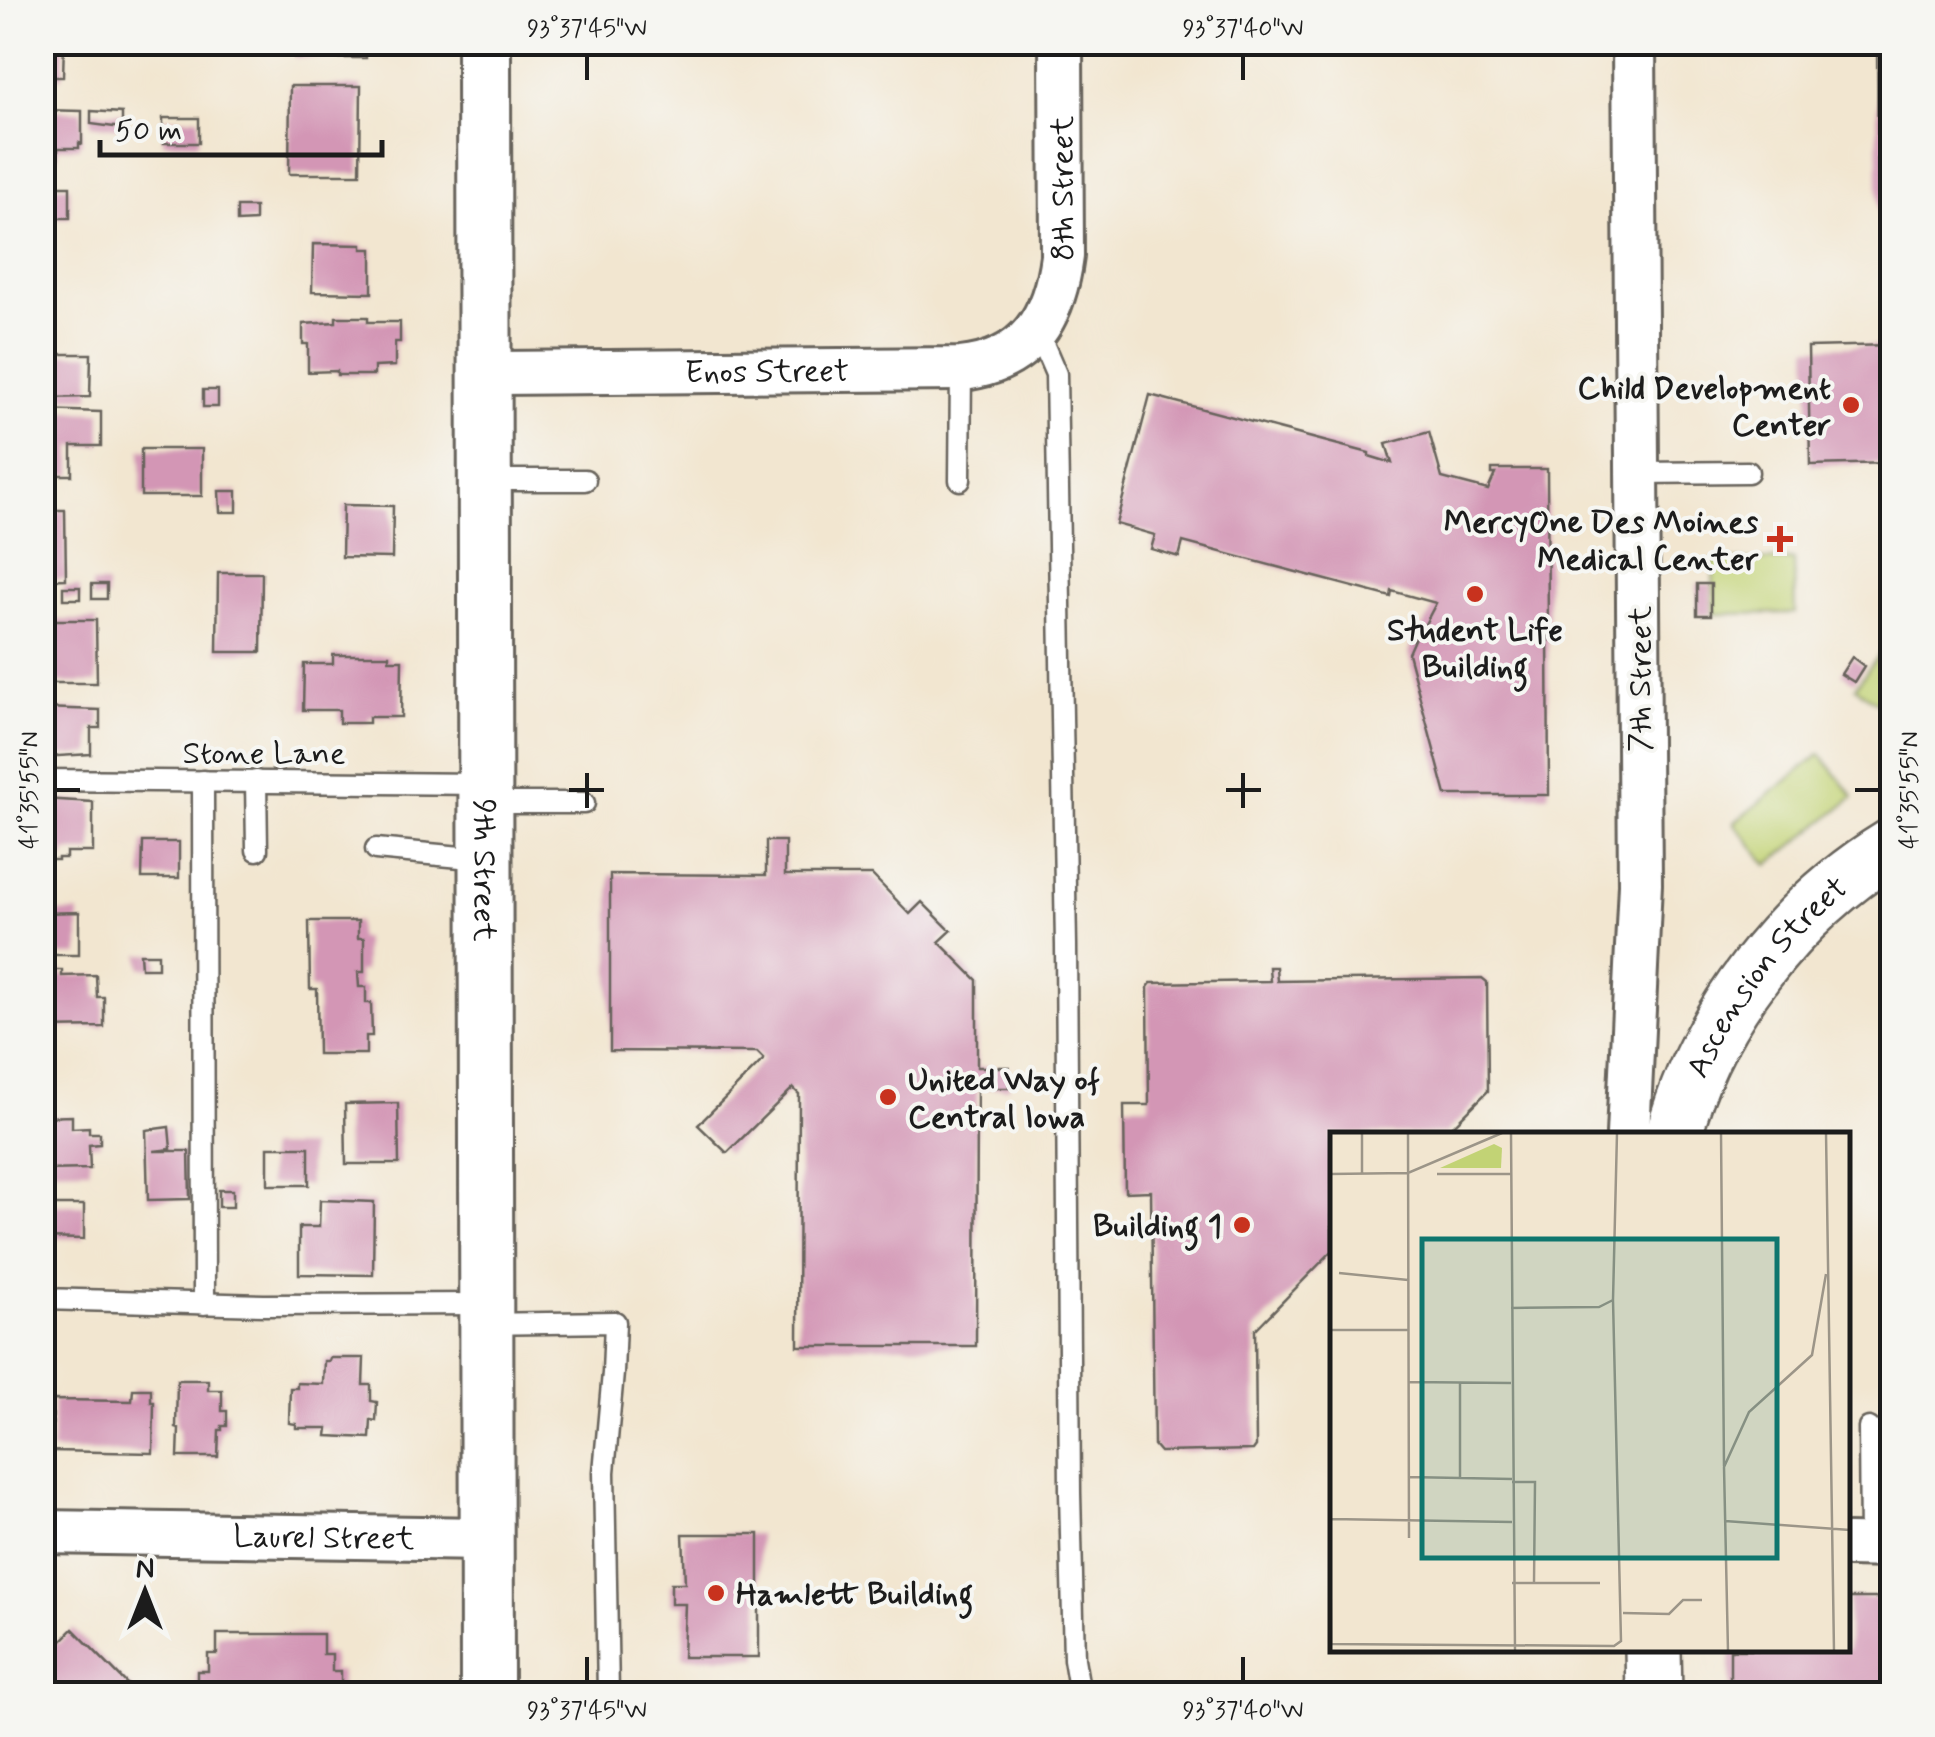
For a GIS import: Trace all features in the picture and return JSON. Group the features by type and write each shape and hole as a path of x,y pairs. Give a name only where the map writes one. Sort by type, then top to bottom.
{"main road":[{"name":"Ascension Street","path":"1675,1132 1702,1058 1747,984 1779,942 1832,892 1892,847"},
{"path":"1653,1652 1654,1694"}],"street":[{"name":"9th Street","path":"484,42 487,1694"},
{"name":"8th Street","path":"1037,330 1055,296 1062,256 1061,42"},
{"name":"7th Street","path":"1628,1132 1640,884 1634,42"},
{"name":"Enos Street","path":"485,373 961,370 977,368 1008,354 1037,330"},
{"name":"Laurel Street","path":"42,1532 486,1539"}],"lane":[{"path":"1037,330 1056,374 1070,1492 1074,1659 1080,1694"},
{"path":"960,480 961,370"},
{"path":"1638,473 1748,472"},
{"path":"485,480 585,480"},
{"name":"Stone Lane","path":"42,780 256,782 484,793 584,804"},
{"path":"203,782 204,1304"},
{"path":"256,782 256,850"},
{"path":"376,850 484,860"},
{"path":"42,1300 486,1314 615,1322 604,1472 608,1694"},
{"path":"1869,1428 1870,1545"}],"green space":[{"path":"1794,560 1795,613 1714,614 1713,561"},
{"path":"1880,654 1892,663 1892,713 1855,687"},
{"path":"1820,754 1854,797 1768,865 1734,823"}],"building":[{"path":"42,42 64,42 63,77 42,77"},
{"path":"295,42 366,42 366,58 295,58"},
{"path":"1877,44 1892,44 1892,218 1878,218"},
{"path":"290,86 361,86 360,174 289,174"},
{"path":"42,110 82,111 79,148 58,148 58,158 42,158"},
{"path":"91,111 122,113 122,128 91,124"},
{"path":"163,118 199,118 199,143 163,143"},
{"path":"42,186 70,186 70,218 47,218 47,223 42,223"},
{"path":"237,207 255,207 255,221 237,222"},
{"path":"313,244 362,245 362,249 372,249 372,293 312,292"},
{"path":"336,317 400,322 395,366 374,367 374,375 308,372 303,324 336,322"},
{"name":"Child Development Center","path":"1892,345 1892,463 1810,465 1808,347"},
{"path":"42,354 91,354 90,397 42,396"},
{"path":"203,390 218,390 218,407 203,407"},
{"name":"Student Life Building","path":"1150,395 1369,453 1392,463 1386,444 1429,432 1442,478 1488,490 1495,474 1492,469 1547,469 1549,795 1446,795 1408,653 1436,603 1392,591 1391,597 1183,542 1179,557 1151,549 1155,535 1116,524"},
{"path":"42,410 101,412 101,446 72,446 72,475 42,475"},
{"path":"141,449 202,449 202,496 141,496"},
{"path":"219,491 237,491 237,512 220,512"},
{"path":"343,505 393,506 392,558 342,557"},
{"path":"42,510 65,510 66,579 42,580"},
{"path":"218,573 262,573 261,652 217,652"},
{"path":"92,584 107,584 107,599 92,599"},
{"path":"1697,584 1711,584 1711,615 1697,615"},
{"path":"63,587 80,587 80,599 63,599"},
{"path":"42,608 54,608 54,620 96,620 97,683 47,683"},
{"path":"333,655 389,655 389,660 402,660 401,717 369,717 369,723 339,723 339,710 303,710 304,664 333,664"},
{"path":"1852,657 1864,666 1854,682 1841,674"},
{"path":"42,708 100,710 100,728 91,728 91,754 42,757"},
{"path":"42,799 93,802 93,852 66,852 66,858 42,860"},
{"name":"United Way of Central Iowa","path":"766,841 785,841 785,875 872,875 910,914 922,902 951,931 939,942 977,980 977,1067 1009,1067 1009,1088 977,1088 976,1346 798,1346 799,1094 793,1088 727,1153 698,1125 764,1059 757,1052 610,1051 610,874 766,875"},
{"path":"143,842 179,842 179,878 142,878"},
{"path":"79,912 79,955 42,955 42,913"},
{"path":"309,921 358,921 358,938 364,938 364,972 358,972 359,987 366,987 366,1003 371,1003 372,1036 366,1036 366,1054 318,1054 317,989 310,989"},
{"path":"140,954 158,954 158,968 141,968"},
{"name":"Building 1","path":"1269,967 1276,967 1277,981 1482,978 1487,982 1488,1091 1447,1132 1330,1132 1330,1253 1255,1330 1256,1446 1253,1450 1160,1452 1154,1445 1151,1191 1125,1192 1124,1105 1149,1105 1148,987 1151,983 1270,981"},
{"path":"42,970 62,970 62,976 96,975 97,997 104,997 104,1027 42,1028"},
{"path":"398,1103 399,1164 346,1164 345,1104"},
{"path":"72,1116 72,1128 89,1127 89,1133 100,1133 100,1144 89,1145 90,1169 42,1170 42,1117"},
{"path":"169,1127 171,1149 154,1151 189,1151 190,1199 148,1200 146,1130"},
{"path":"268,1147 309,1147 309,1185 268,1185"},
{"path":"219,1190 233,1190 233,1207 219,1207"},
{"path":"320,1200 374,1202 373,1275 299,1274 299,1227 319,1227"},
{"path":"42,1205 84,1205 84,1239 42,1238"},
{"path":"364,1358 363,1385 371,1385 371,1401 377,1402 370,1438 327,1436 328,1428 296,1428 296,1424 289,1423 290,1388 297,1388 297,1383 323,1384 324,1361"},
{"path":"177,1380 208,1380 208,1390 222,1390 227,1426 219,1430 218,1457 178,1457"},
{"path":"133,1389 151,1389 153,1453 52,1451 53,1400 132,1401"},
{"name":"Hamlett Building","path":"683,1534 759,1534 759,1657 683,1657 685,1604 671,1604 671,1583 685,1583"},
{"path":"1850,1598 1892,1598 1892,1694 1730,1694 1730,1652 1850,1652"},
{"path":"73,1629 137,1694 42,1694 42,1645 51,1637 58,1644"},
{"path":"217,1634 323,1634 323,1654 332,1654 332,1671 341,1671 341,1694 197,1694 197,1671 208,1671 208,1654 217,1654"}],"place":[{"name":"Child Development Center","path":"1851,405"},
{"name":"MercyOne Des Moines Medical Center","path":"1780,539"},
{"name":"Student Life Building","path":"1475,594"},
{"name":"United Way of Central Iowa","path":"888,1097"},
{"name":"Building 1","path":"1242,1225"},
{"name":"Hamlett Building","path":"716,1593"}]}
